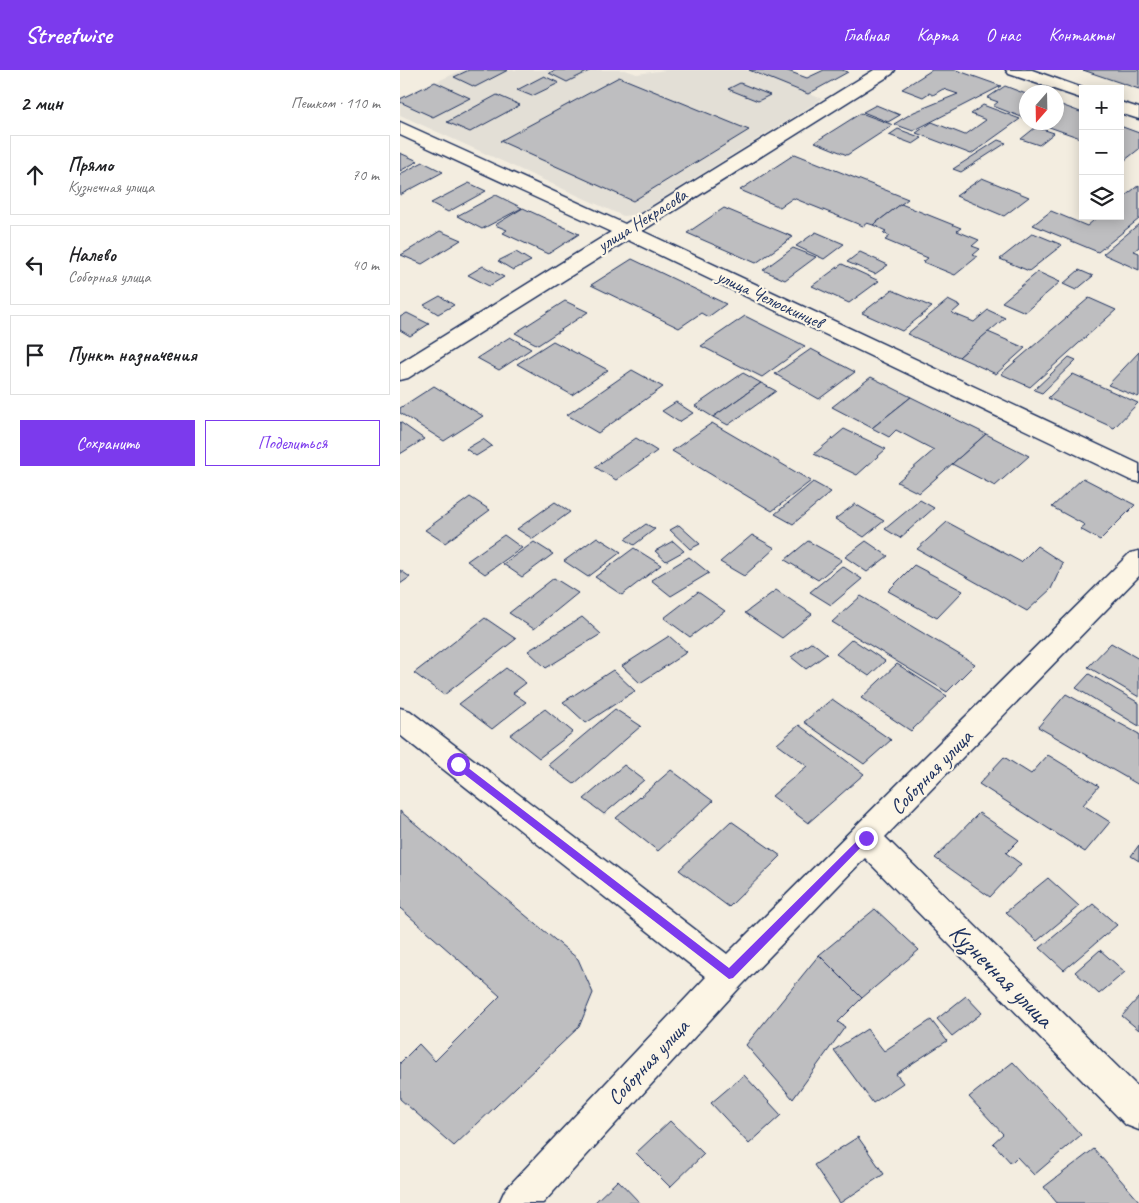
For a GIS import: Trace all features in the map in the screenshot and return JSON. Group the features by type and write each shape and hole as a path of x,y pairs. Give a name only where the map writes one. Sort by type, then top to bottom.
{"street":[{"name":"улица Некрасова","path":"400,373 886,70"},
{"path":"1015,70 1079,93"},
{"path":"1124,108 1139,114"},
{"name":"улица Челюскинцев","path":"400,128 625,231 1139,474"},
{"name":"Соборная улица","path":"518,1203 729,975 1139,560"},
{"path":"400,719 729,975"},
{"name":"Кузнечная улица","path":"866,838 1139,1113"}],"shaded area":[{"path":"462,70 625,70 637,74 666,70 749,70 822,99 637,214 623,216 400,115 400,99"}],"building":[{"path":"469,70 508,70 475,87 454,77"},
{"path":"556,70 591,70 567,82 549,73"},
{"path":"749,70 785,70 807,78 824,70 848,72 808,94"},
{"path":"932,70 956,70 1001,86 913,131 894,124 914,112 958,94 943,89 933,95 929,93 923,97 902,89"},
{"path":"1083,70 1139,70 1139,89"},
{"path":"544,76 559,83 532,96 517,90"},
{"path":"619,77 749,130 633,201 500,141"},
{"path":"435,82 470,98 433,117 400,102 400,99"},
{"path":"740,83 770,95 758,101 728,89"},
{"path":"1005,86 1019,91 1019,116 993,106 998,102 987,98"},
{"path":"497,95 520,105 470,132 447,122"},
{"path":"876,105 900,115 888,122 863,112"},
{"path":"983,105 1019,120 971,154 916,133 932,122 965,135 986,120 971,114"},
{"path":"1064,106 1079,112 1079,138 1058,130 1064,130"},
{"path":"861,113 893,125 847,155 815,142"},
{"path":"1124,127 1139,133 1139,149 1124,161"},
{"path":"898,129 922,138 913,144 889,135"},
{"path":"1032,130 1045,130 1054,133 1039,145 1021,139"},
{"path":"998,140 1006,143 961,172 953,169"},
{"path":"400,153 418,161 400,171"},
{"path":"795,154 908,199 873,225 867,223 863,226 793,198 780,207 740,190"},
{"path":"423,162 443,172 400,195 400,174"},
{"path":"982,178 1029,197 1004,216 956,196"},
{"path":"469,183 486,191 448,212 431,203"},
{"path":"1139,185 1139,219 1098,252 1033,225 1051,211 1087,226 1094,220 1124,220 1124,197"},
{"path":"496,195 522,208 482,229 457,216"},
{"path":"901,204 961,228 957,231 979,240 972,246 980,249 973,255 977,257 955,275 923,262 928,258 885,240 890,236 883,233 886,231 873,225"},
{"path":"523,208 579,234 548,254 503,233 507,230 495,225"},
{"path":"724,208 793,237 756,263 687,233"},
{"path":"1139,224 1139,247 1134,251 1139,253 1139,270 1103,254"},
{"path":"440,231 461,240 422,264 401,255"},
{"path":"816,232 844,244 824,259 796,246"},
{"path":"1033,233 1062,245 1029,271 1000,259"},
{"path":"793,248 816,257 785,280 763,270"},
{"path":"516,252 531,261 513,270 498,261"},
{"path":"860,252 888,265 875,274 847,262"},
{"path":"632,259 726,304 708,317 701,313 679,328 591,285"},
{"path":"842,264 879,281 849,303 812,286"},
{"path":"483,266 504,277 489,286 468,275"},
{"path":"1079,270 1093,276 1076,290 1063,284"},
{"path":"1038,272 1060,282 1025,312 1002,302"},
{"path":"892,290 932,307 902,331 862,313"},
{"path":"440,296 454,305 438,314 424,305"},
{"path":"1089,298 1116,310 1030,387 1001,374"},
{"path":"948,300 960,306 952,313 974,322 988,310 1005,318 959,357 907,334"},
{"path":"565,301 588,312 538,345 515,333"},
{"path":"407,313 429,324 410,336 400,330 400,317"},
{"path":"745,316 805,346 762,377 701,346"},
{"path":"988,332 1025,348 996,374 959,357"},
{"path":"510,337 531,349 499,370 477,358"},
{"path":"553,341 608,370 572,395 517,364"},
{"path":"811,349 855,372 819,399 775,374"},
{"path":"1139,352 1139,396 1108,385"},
{"path":"1069,357 1076,360 1042,393 1034,390"},
{"path":"632,370 663,387 598,433 567,415"},
{"path":"743,373 761,383 713,417 695,406"},
{"path":"1073,374 1138,403 1114,428 1048,398"},
{"path":"871,377 911,397 872,428 832,407"},
{"path":"761,383 776,391 728,425 713,417"},
{"path":"434,386 483,416 444,441 400,413 400,408"},
{"path":"911,397 986,434 919,493 897,482 934,450 896,430 889,437 872,428"},
{"path":"676,402 693,413 679,422 662,411"},
{"path":"400,422 424,439 400,454"},
{"path":"712,423 811,481 772,511 672,451"},
{"path":"844,429 886,449 857,475 814,454"},
{"path":"986,434 1029,456 995,486 952,464"},
{"path":"636,438 657,451 616,480 595,467"},
{"path":"483,439 492,446 476,456 466,449"},
{"path":"1083,478 1135,505 1100,540 1080,529 1085,525 1052,507"},
{"path":"813,482 831,492 793,524 775,514"},
{"path":"470,497 490,510 445,543 425,530"},
{"path":"920,500 934,508 900,538 885,529"},
{"path":"555,502 570,512 533,539 517,529"},
{"path":"855,504 884,521 864,537 835,519"},
{"path":"947,522 1021,562 1037,546 1063,563 1051,589 1027,611 917,549"},
{"path":"646,524 655,529 634,545 625,539"},
{"path":"679,525 700,544 690,549 670,530"},
{"path":"504,535 522,548 485,574 467,561"},
{"path":"752,535 775,548 744,576 720,562"},
{"path":"597,537 621,552 588,577 564,561"},
{"path":"673,541 684,551 666,561 655,551"},
{"path":"808,541 842,560 818,580 785,560"},
{"path":"866,541 888,556 867,572 845,557"},
{"path":"534,542 553,554 522,577 503,564"},
{"path":"634,548 661,565 622,595 595,577"},
{"path":"689,557 709,573 671,596 651,580"},
{"path":"914,565 963,591 937,618 888,591"},
{"path":"842,566 862,579 831,605 810,592"},
{"path":"400,570 410,577 400,584"},
{"path":"554,578 578,593 534,629 509,613"},
{"path":"776,590 812,614 782,638 745,613"},
{"path":"698,592 725,611 690,637 664,618"},
{"path":"861,596 975,664 947,692 832,622"},
{"path":"582,617 601,634 546,668 528,651"},
{"path":"485,618 516,639 444,695 414,673"},
{"path":"669,636 687,652 640,683 622,666"},
{"path":"852,639 885,661 869,676 836,654"},
{"path":"812,642 827,654 806,669 791,657"},
{"path":"1111,643 1139,659 1139,697 1088,667"},
{"path":"897,664 947,696 911,731 861,698"},
{"path":"506,668 526,683 513,693 526,702 492,729 459,704"},
{"path":"613,670 635,691 586,723 563,702"},
{"path":"1089,674 1139,703 1139,726 1076,688"},
{"path":"1066,694 1139,734 1139,785 1038,727"},
{"path":"832,699 891,740 864,764 804,722"},
{"path":"545,709 573,732 539,758 510,735"},
{"path":"615,709 641,726 574,784 548,765"},
{"path":"799,725 864,774 808,823 772,796 807,766 777,744"},
{"path":"1048,755 1099,786 1083,805 1110,822 1085,852 979,784 1004,757 1031,774"},
{"path":"624,765 644,780 604,814 584,799"},
{"path":"671,770 713,801 658,851 616,818"},
{"path":"400,811 578,959 593,993 579,1027 454,1146 400,1099 400,1063 419,1044 435,1061 500,996 400,908"},
{"path":"979,813 1019,840 1006,853 1021,864 990,897 935,858"},
{"path":"731,821 781,856 729,907 679,870"},
{"path":"1139,845 1139,861 1131,856"},
{"path":"1048,878 1079,906 1037,941 1006,912"},
{"path":"1093,904 1117,925 1064,970 1040,948"},
{"path":"875,909 919,950 862,998 819,955"},
{"path":"1100,950 1125,972 1099,994 1075,972"},
{"path":"819,955 862,998 838,1022 845,1027 793,1099 746,1045"},
{"path":"966,996 982,1013 952,1036 937,1019"},
{"path":"1139,997 1139,1030 1122,1016"},
{"path":"931,1020 947,1041 896,1074 903,1083 873,1103 834,1050 867,1029 884,1051"},
{"path":"1013,1062 1081,1135 1034,1175 1017,1157 1011,1163 993,1143 1003,1134 969,1097"},
{"path":"744,1075 781,1115 749,1144 711,1103"},
{"path":"670,1121 704,1154 670,1187 636,1153"},
{"path":"858,1137 884,1174 840,1203 814,1165"},
{"path":"1094,1149 1139,1203 1057,1203 1044,1187"},
{"path":"618,1180 640,1203 594,1203"}],"route":[{"path":"458,764 729,975 866,838"}]}
